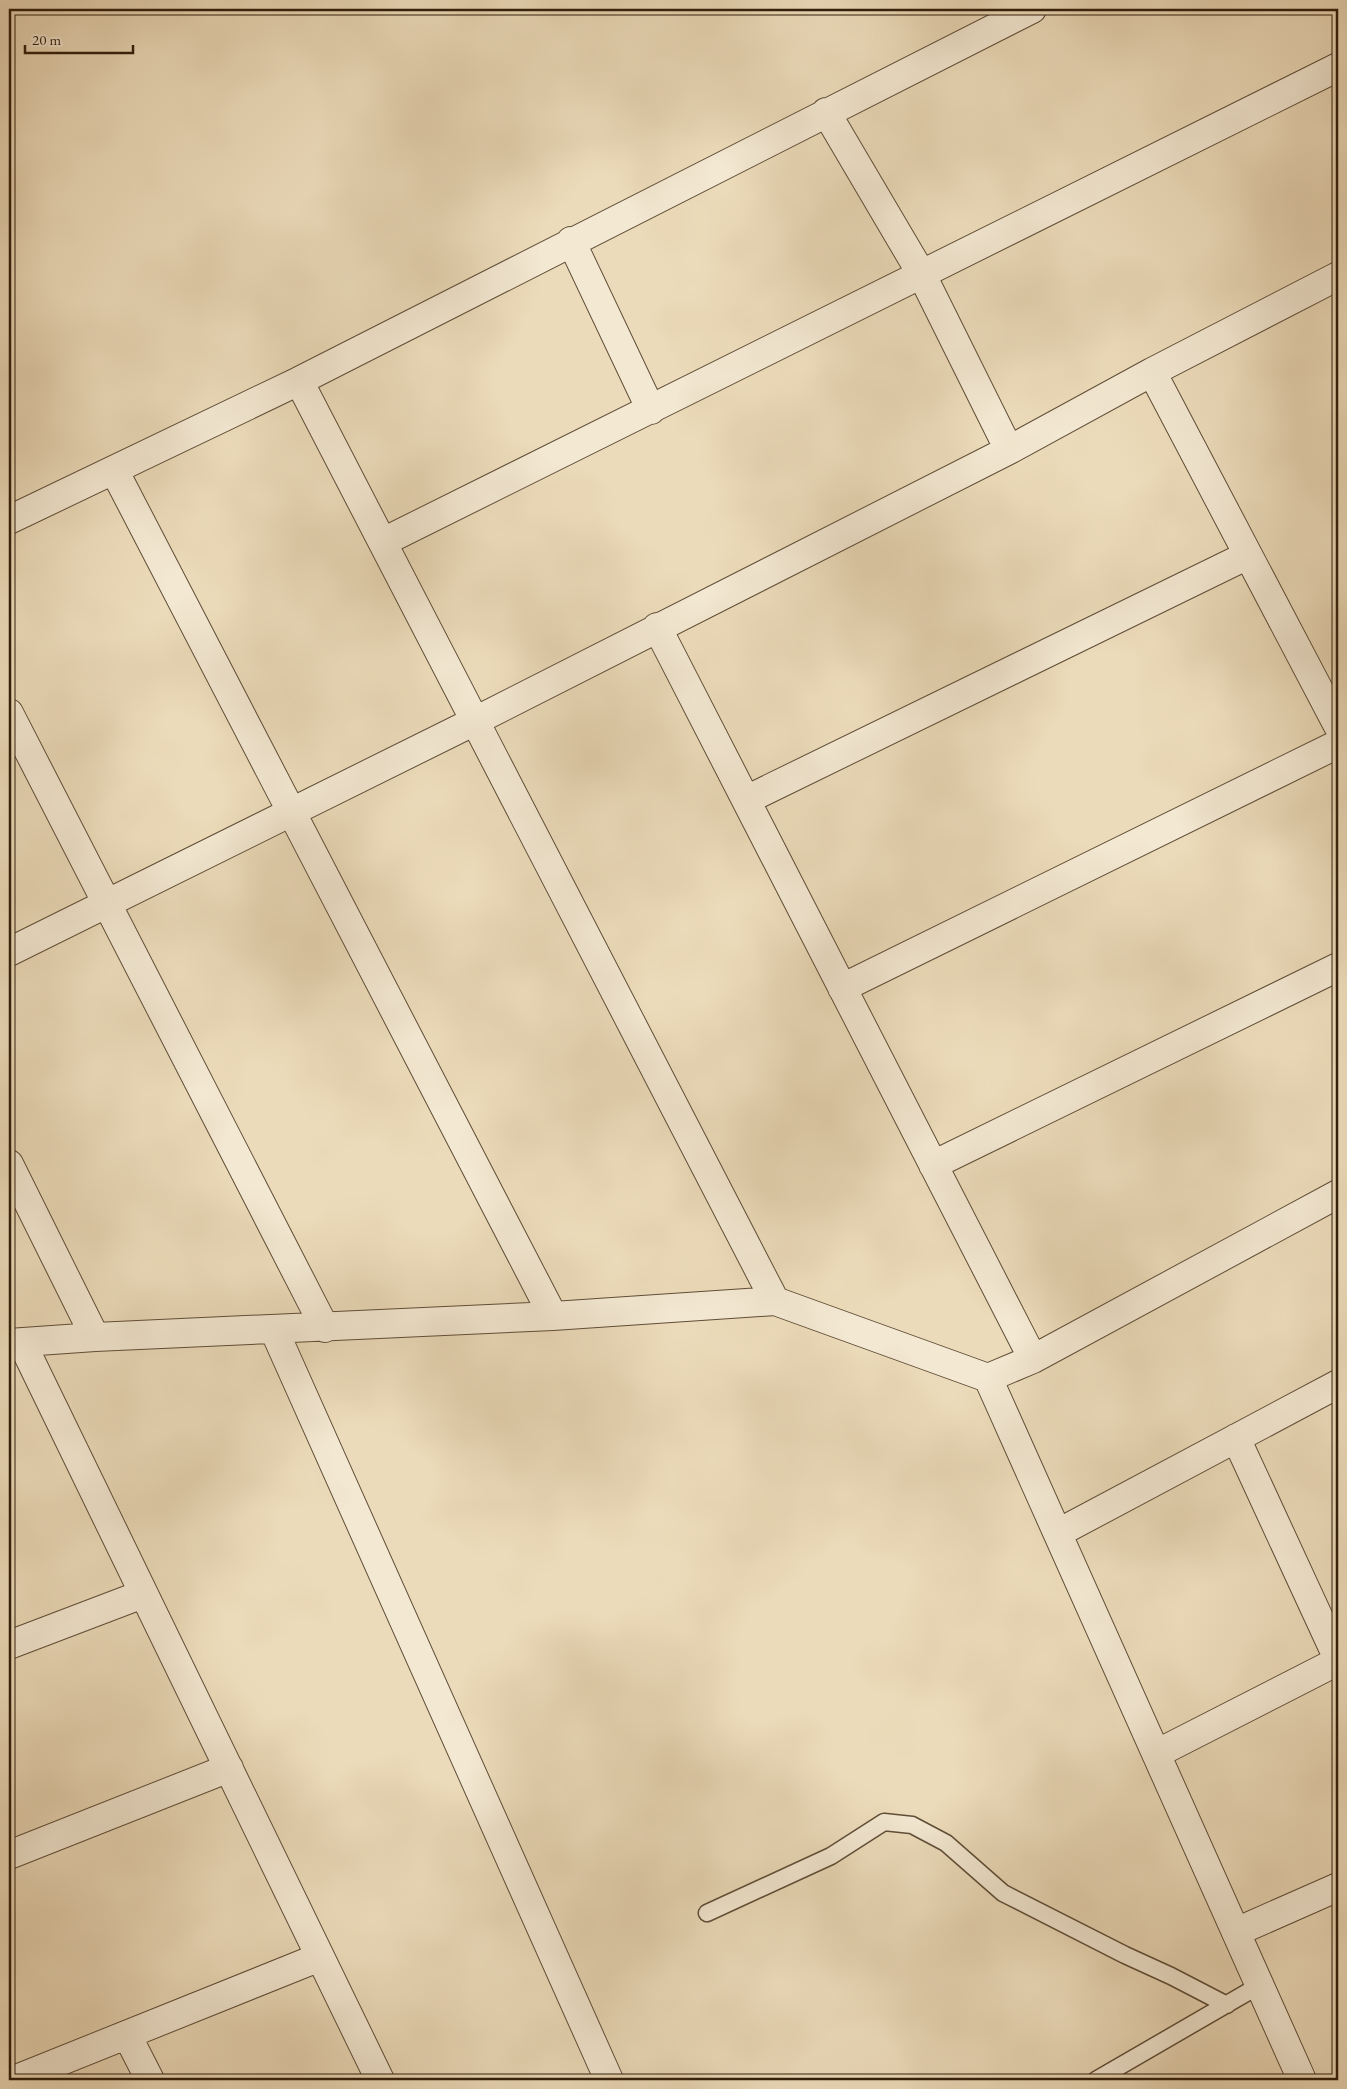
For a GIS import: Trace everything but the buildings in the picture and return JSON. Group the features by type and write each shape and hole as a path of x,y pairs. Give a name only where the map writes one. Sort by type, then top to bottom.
{"street":[{"path":"9,520 299,381 571,241 1032,9"},
{"path":"383,542 1338,67"},
{"path":"826,112 922,275 1009,450"},
{"path":"571,241 651,410"},
{"path":"9,952 475,721 1009,450 1152,372 1338,276"},
{"path":"1152,372 1338,726"},
{"path":"299,381 775,1301"},
{"path":"114,470 553,1316"},
{"path":"746,800 1248,555"},
{"path":"657,627 1033,1359"},
{"path":"9,713 325,1328"},
{"path":"842,988 1338,744"},
{"path":"933,1165 1338,968"},
{"path":"9,1164 95,1337"},
{"path":"380,2080 143,1594 15,1343 95,1337 325,1328 553,1316 775,1301 988,1378 1033,1359 1337,1198"},
{"path":"274,1330 609,2080"},
{"path":"988,1378 1302,2080"},
{"path":"1058,1533 1338,1384"},
{"path":"1156,1754 1338,1660 1236,1438"},
{"path":"9,1645 143,1594"},
{"path":"9,1855 228,1768"},
{"path":"1236,1932 1338,1887"},
{"path":"14,2080 320,1957"},
{"path":"127,2035 150,2080"}],"lane":[{"path":"706,1913 831,1856 884,1822 912,1826 946,1843 1003,1892 1125,1956 1171,1976 1227,2005"},
{"path":"1096,2080 1260,1985"}]}
